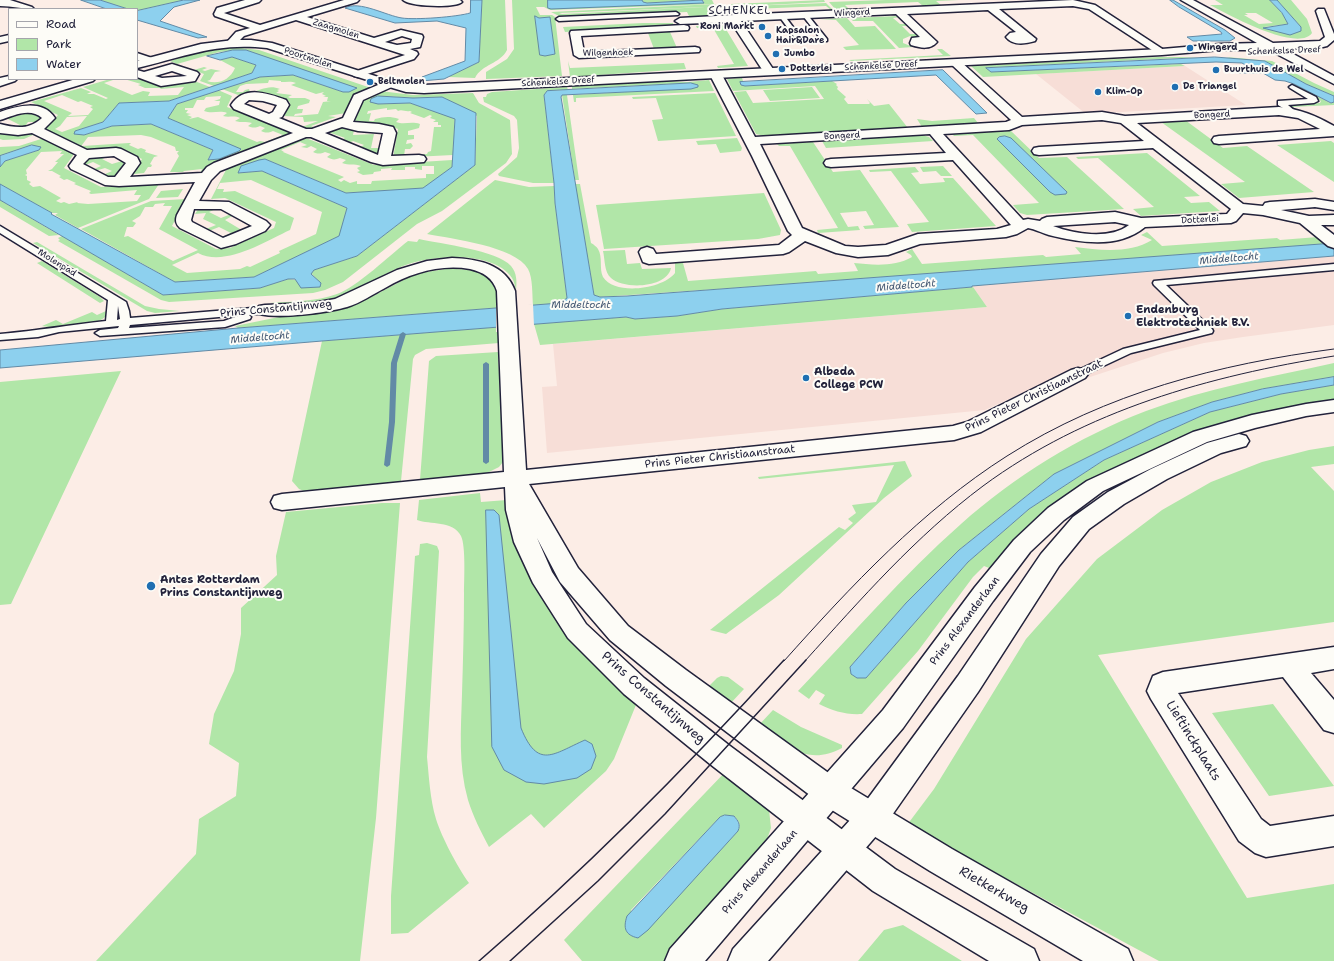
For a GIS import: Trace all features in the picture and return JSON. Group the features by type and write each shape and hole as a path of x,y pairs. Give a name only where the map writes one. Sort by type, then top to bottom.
{"street":[{"path":"232,42 240,34 354,0"},
{"path":"408,0 427,2 457,2"},
{"path":"1186,0 1284,49 1334,71"},
{"path":"0,3 16,4 26,8"},
{"path":"260,3 226,17 260,28"},
{"path":"0,8 16,4"},
{"name":"Wingerd","path":"734,18 1073,4 1092,7 1162,52"},
{"path":"990,7 1023,32 1023,35"},
{"name":"Schenkelse Dreef","path":"1284,49 1322,44 1329,40 1330,35 1318,8 1334,27"},
{"path":"899,11 927,38 927,40"},
{"name":"Zaagmolen","path":"296,17 377,41 413,54 410,57 358,74"},
{"path":"734,18 769,72"},
{"name":"Wilgenhoek","path":"695,50 579,55 575,33 680,21 734,18"},
{"path":"680,21 700,60"},
{"path":"377,41 402,33 418,37 416,46 399,48"},
{"name":"Poortmolen","path":"138,65 204,46 232,42 257,43 268,45 406,88 424,89 480,86"},
{"name":"Schenkelse Dreef","path":"480,86 1162,52 1334,48"},
{"path":"1284,49 1334,81"},
{"path":"138,56 151,61"},
{"path":"956,63 1019,121"},
{"path":"647,252 649,259 783,249 802,235 796,231 716,75"},
{"path":"0,105 86,80"},
{"path":"190,204 210,171 219,166 308,133 342,123 350,118 358,98 390,84"},
{"path":"0,116 27,108 32,108 49,118 41,126 34,129 11,131 0,128"},
{"path":"1295,112 1310,117 1334,132"},
{"name":"Bongerd","path":"751,141 1009,126 1019,121 1102,116 1125,120 1295,112"},
{"path":"269,119 383,161 419,159"},
{"name":"Bongerd","path":"1125,120 1246,208"},
{"path":"342,123 358,127 388,130 390,132 383,161"},
{"path":"34,129 85,154 113,152 132,160 132,166 119,182"},
{"path":"933,130 1025,224"},
{"path":"1219,140 1334,132"},
{"path":"1039,151 1156,144"},
{"path":"85,154 76,164 77,167 105,181 119,182 205,177"},
{"path":"831,164 957,156"},
{"name":"Dotterlei","path":"802,235 842,250 875,252 888,250 918,239 1009,232 1025,224 1115,218 1141,223 1231,218 1246,208 1315,203 1334,206"},
{"path":"1246,208 1306,221 1322,222 1334,220"},
{"path":"1306,221 1333,242"},
{"name":"Prins Constantijnweg","path":"265,310 325,307 343,302 416,267 456,262 470,264 492,271 504,283 507,303 517,510 526,542 542,576 577,631 634,686 706,744 845,850"},
{"name":"Prins Pieter Christiaanstraat","path":"516,479 556,473 961,432 974,427 1078,374"},
{"name":"Prins Alexanderlaan","path":"682,961 893,720 984,594 1022,546 1056,514 1095,486 1200,437 1252,422 1306,410 1334,406"},
{"path":"745,961 872,818 968,684 1050,560 1081,524 1116,498 1147,480 1214,448 1267,433 1334,419"},
{"path":"282,502 516,479"},
{"name":"Prins Constantijnweg","path":"516,479 569,575 619,633 691,690 830,792 872,818"},
{"name":"Lieftinckplaats","path":"1334,658 1163,684 1161,691 1250,830 1266,842 1334,831"},
{"path":"1289,665 1334,721"},
{"name":"Rietkerkweg","path":"872,818 1116,961"},
{"path":"845,850 884,880 1022,961"}],"lane":[{"path":"782,16 800,41 825,40 805,15"},
{"path":"559,19 680,21"},
{"path":"1292,87 1314,101 1281,103 1295,112"},
{"name":"Molenpad","path":"0,229 122,304 124,309 124,327"},
{"name":"Prins Pieter Christiaanstraat","path":"1078,374 1127,351 1208,331 1158,283 1334,267"},
{"path":"111,324 113,299"},
{"path":"38,334 56,336 124,327 228,319 265,310"},
{"path":"0,337 38,334 59,329 111,324 154,330 225,324 265,310"}],"shaded area":[{"path":"1185,66 1246,105 1086,114 1036,74"},
{"name":"Albeda College PCW","path":"1334,256 1334,325 1204,343 1163,353 1084,379 1075,369 985,410 547,453 542,387 557,386 553,344 987,307 972,286"}],"green space":[{"path":"100,0 184,0 138,11 138,8 125,8"},
{"path":"482,0 505,0 507,50 504,55 478,73 475,78 448,77 479,62"},
{"path":"512,0 548,0 548,8 704,2 702,0 712,0 714,4 550,10 544,7 536,7 540,15 552,15 555,17 562,76 486,79 486,72 507,59 514,49"},
{"path":"642,0 702,0 646,3"},
{"path":"824,0 825,2 747,6 826,3 833,10 826,6 752,9 755,15 739,15 731,4"},
{"path":"959,0 936,1 941,5 923,6 918,2 845,5 849,9 836,10 829,2"},
{"path":"1215,0 1270,0 1282,13 1288,24 1264,27 1301,31 1301,27 1277,0 1291,0 1307,19 1312,33 1304,38 1293,38 1278,35 1246,23 1210,5 1223,5","holes":["1245,13 1256,13 1273,23 1259,24 1244,15 1248,15"]},
{"path":"715,4 722,16 690,18 687,12 561,17 551,12","holes":["705,7 562,14 559,13"]},
{"path":"900,17 893,18 900,24 907,24 909,26 902,26 910,34 918,34 920,37 915,39 910,36 903,39 903,43 913,47 899,48 873,21 853,21 850,18"},
{"path":"847,18 855,27 875,26 896,49 846,50 843,47 859,45 836,20 820,19"},
{"path":"673,23 673,25 668,27 565,32 563,27"},
{"path":"696,26 724,26 748,66 718,68 717,66 734,64 713,28 697,28"},
{"path":"670,32 677,48 654,49 648,33"},
{"path":"233,47 259,50 371,88 354,96 346,113 328,116 336,117 311,126 316,128 307,129 302,127 318,121 304,122 303,117 284,116 290,102 268,94 238,95 222,89 260,77 293,75 343,92 246,50 219,52 177,64 170,61 207,50","holes":["269,80 294,82 296,83 291,85 316,94 324,92 322,94 326,96 323,97 328,97 327,101 331,101 323,102 318,114 294,116 295,114 302,113 303,109 297,109 298,106 309,103 310,100 305,98 290,98 288,97 292,95 276,93 279,91 277,90 280,89 272,87 250,92 249,89 243,92 236,92 240,86 246,84 268,83"]},
{"path":"937,49 942,49 951,56 849,60 943,55"},
{"path":"232,57 256,65 252,73 214,86 200,81 204,74 194,70 204,67 207,68 202,70 205,71 211,69 221,71 215,72 210,80 207,81 219,82 230,76 235,68 220,60"},
{"path":"1159,57 1199,57 986,68 991,72 1181,64 1185,66 983,77 971,66"},
{"path":"1226,57 1272,61 1334,92 1334,96 1306,84 1265,61 1233,59"},
{"path":"568,61 570,68 684,63 686,69 570,77"},
{"path":"138,76 156,84 197,82 210,87 169,101 119,103 103,122 75,131 84,135 112,126 151,124 213,150 208,159 219,159 239,151 168,118 177,104 218,90 232,96 227,107 294,133 200,173 202,169 183,172 170,172 179,156 177,153 179,151 176,151 175,147 151,137 141,135 88,137 82,146 131,143 129,145 138,149 141,148 146,150 145,152 158,156 154,157 150,164 152,165 151,167 148,167 144,173 134,174 131,177 142,159 120,148 88,150 45,129 58,115 31,102 81,88 91,92 87,94 94,94 106,99 108,98 83,87 107,80 113,80 104,83 132,95 143,91 150,92 148,96 178,95 184,87 160,89 161,88 145,88 138,85 141,84 127,80 138,80","holes":["62,95 78,102 81,101 93,106 90,107 93,109 88,115 68,116 72,113 44,101","221,96 220,99 214,101 220,101 219,105 206,108 204,111 224,112 227,113 223,116 240,118 235,121 252,123 248,126 254,128 260,126 265,128 261,131 273,131 283,135 265,142 257,142 198,117 189,119 192,117 187,115 191,114 186,113 188,110 185,110 185,108 193,108 197,100 204,100 206,97","87,116 79,126 62,132 55,129 60,126 67,117"]},
{"path":"742,78 743,81 740,82 741,85 745,86 832,81 837,84 837,89 846,97 844,99 848,104 869,104 870,103 867,99 874,106 889,104 908,128 765,136 756,134 734,92 746,91 753,103 824,99 815,86 733,91 727,79"},
{"path":"709,80 714,91 576,98 576,102 574,102 573,95 695,88 691,83 572,89 572,86"},
{"path":"1294,84 1330,103 1334,102 1334,105 1292,107 1287,104 1320,103 1321,101 1293,86"},
{"path":"567,87 568,90 547,91 544,95 554,183 533,183 499,176 498,174 517,157 519,148 517,120 514,116 484,102 483,97 486,97 487,94 492,92"},
{"path":"812,87 820,98 770,101 763,90"},
{"path":"380,91 413,95 473,93 479,103 510,120 512,154 506,163 442,211 417,224 343,282 325,290 313,293 169,302 161,300 58,241 60,240 58,238 62,236 163,295 260,288 288,279 320,283 311,273 314,270 357,256 475,165 477,116 442,97 413,98 385,96 378,104 410,103 455,118 453,155 393,158 398,129 386,124 361,126 352,123 358,103","holes":["387,108 387,110 396,109 398,111 410,111 412,112 410,113 424,118 430,115 432,116 430,118 436,120 433,122 438,122 438,125 441,125 441,127 434,127 431,151 427,154 404,156 405,149 410,149 413,146 411,143 406,144 407,140 414,139 414,135 408,135 408,131 419,128 420,124 399,123 396,122 399,119 389,117 369,121 371,113 367,114 368,111"]},
{"path":"715,93 736,136 658,141 652,120 663,119 656,98 633,99 632,97"},
{"path":"562,95 567,95 579,180 575,180"},
{"path":"29,112 41,118 38,122 28,122 25,126 35,125 11,128 20,125 8,119 2,119 10,115 14,117"},
{"path":"974,118 978,123 922,127 917,119 932,121"},
{"path":"1185,120 1223,148 1247,146 1314,192 1239,198 1221,184 1245,182 1161,122"},
{"path":"343,126 354,130 353,135 374,134 371,148 380,148 378,154 357,149 364,145 353,141 346,144 339,141 345,138 331,133 324,133"},
{"path":"1011,131 1039,158 1067,157 1124,209 1027,215 1020,213 1013,205 1039,203 973,135 954,136 952,134"},
{"path":"0,134 32,134 74,154 64,168 101,187 159,184 149,199 78,228 55,215 58,213 52,213 0,184 0,167 5,161 39,150 32,145 0,156 0,147 19,146 41,139 33,135 24,139 0,139","holes":["62,151 60,154 64,154 55,162 58,162 52,169 48,171 52,171 61,176 59,177 64,180 67,179 76,183 74,184 91,191 89,193 137,190 134,195 141,195 137,201 88,204 77,203 78,202 69,204 56,201 61,198 40,186 33,187 29,184 31,182 27,180 27,176 25,175 27,174 26,170 41,152"]},
{"path":"922,135 929,137 933,141 826,148 822,141"},
{"path":"306,138 374,165 452,160 452,167 423,189 346,193 265,159 238,173 262,171 347,208 340,236 254,277 175,282 81,229 151,201 186,199 172,226 216,249 230,248 274,228 276,222 225,198 211,199 227,168 283,145 286,146","holes":["300,142 307,145 301,147 307,148 311,146 317,149 313,152 319,154 325,152 331,154 327,157 330,159 340,158 346,160 342,163 361,166 357,168 360,171 357,172 363,175 373,174 374,172 381,171 381,169 392,168 391,170 405,170 405,167 415,167 415,169 422,170 422,166 434,166 434,174 426,174 426,178 372,181 371,184 357,184 357,181 350,183 344,180 341,182 338,180 344,177 281,150","251,180 322,212 316,234 279,251 280,253 250,267 247,266 240,269 187,273 172,265 198,253 209,257 232,255 257,246 290,230 294,218 235,191 223,192 224,189 217,189 220,183","165,203 163,206 172,206 159,229 198,250 173,261 128,236 124,237 127,227 133,227 136,223 132,221 140,216 145,207 153,207 155,204"]},
{"path":"737,138 742,148 741,151 720,153 716,144 698,145 696,141"},
{"path":"1331,141 1334,143 1334,182 1277,145"},
{"path":"813,142 833,172 860,170 899,227 865,229 863,226 874,225 866,211 840,213 848,227 858,226 860,230 818,233 817,230 838,228 790,146 779,146 777,144"},
{"path":"1147,153 1200,196 1184,197 1191,203 1209,202 1220,211 1141,216 1133,209 1154,207 1098,158 1078,159 1076,157"},
{"path":"111,156 102,159 112,164 122,161 124,163 112,179 103,175 112,171 105,168 95,171 92,170 101,166 93,162 83,166 82,163 87,157"},
{"path":"943,166 952,176 941,176 936,171 923,172 920,167"},
{"path":"915,167 919,172 911,173 920,184 945,182 943,178 953,178 996,226 912,232 907,224 929,222 891,171 870,172 869,170"},
{"path":"495,180 529,187 554,186 567,298 560,303 533,306 530,273 521,261 510,255 497,249 467,241 427,234"},
{"path":"575,184 580,184 591,243 597,247 599,252 603,277 609,283 618,287 628,288 650,286 669,279 675,273 675,263 683,263 688,281 816,271 818,274 858,271 854,263 876,265 891,264 912,257 906,252 912,249 922,264 1043,255 1046,257 1081,254 1075,247 1104,250 1124,249 1152,240 1141,235 1147,232 1162,246 1277,238 1280,240 1318,237 1327,244 600,297 594,295"},
{"path":"183,189 178,197 156,198 161,191"},
{"path":"764,193 781,230 780,235 758,239 604,249 596,205"},
{"path":"0,200 59,235 49,236 0,207"},
{"path":"199,208 218,208 209,212 221,218 231,214 234,215 225,220 245,232 222,237 231,233 219,227 209,231 206,229 216,225 203,219 206,213 195,214"},
{"path":"419,239 482,252 504,260 511,266 514,272 516,290 512,278 503,269 491,263 477,259 461,257 429,259 403,266 354,292 329,301 296,304 270,303 312,300 337,294 364,278 408,241 417,242"},
{"path":"37,242 145,306 180,311 155,313 147,311 33,243"},
{"path":"625,250 627,264 640,263 642,269 671,268 668,275 662,280 644,285 617,282 611,278 607,272 603,251"},
{"path":"42,261 104,301 100,303 37,263"},
{"path":"445,269 480,272 486,275 491,279 497,289 498,304 496,304 496,308 238,328 235,326 284,316 344,308 369,298 415,274"},
{"path":"973,287 987,307 540,345 534,324 626,317 636,319 677,316 722,309"},
{"path":"106,311 106,316 101,320 87,325 71,327 42,326 56,320 63,324 92,312 97,315"},
{"path":"496,327 496,332 499,332 499,343 426,349 415,355 413,359 401,481 382,486 309,493 299,489 292,481 322,341"},
{"path":"498,352 503,462 499,467 487,473 420,480 429,361 436,356"},
{"path":"1334,363 1334,377 1262,389 1212,402 1158,422 1054,474 959,550 906,603 850,667 851,673 857,677 866,678 968,562 1029,509 1104,460 1210,412 1281,394 1334,385 1334,401 1144,457 1006,559 989,568 984,566 973,577 918,651 862,714 840,712 819,704 825,695 816,690 809,699 798,691 898,584 961,524 1003,490 1048,459 1121,421 1169,403 1215,389"},
{"path":"121,371 11,604 0,605 0,382"},
{"path":"1334,446 1334,464 1311,467 1334,491 1334,622 1098,655 1247,898 1334,884 1334,961 1159,961 907,825 934,789 1026,639 1097,559 1162,510 1211,482 1262,462 1309,450"},
{"path":"905,461 912,476 884,498 779,595 726,634 710,630 839,527 845,530 853,523 848,519 856,513 852,505 876,502 894,465 759,479 758,477"},
{"path":"480,493 481,502 507,500 517,547 530,577 549,608 565,631 638,700 614,759 606,771 544,828 531,814 489,847 477,824 468,800 461,760 464,572 463,541 461,536 453,527 417,520 419,500"},
{"path":"382,503 400,503 376,818 360,961 96,961 196,854 199,819 236,796 239,763 209,744 214,714 234,671 241,634 241,608 277,575 276,556 286,512"},
{"path":"427,543 437,546 439,551 427,757 430,788 432,804 442,835 450,852 469,883 408,933 391,934 391,896 415,556 419,555 420,544"},
{"path":"721,676 728,677 744,689 729,705 707,688"},
{"path":"1273,704 1334,786 1269,796 1212,713"},
{"path":"773,710 801,727 842,745 842,748 818,755 797,751 758,726"},
{"path":"729,768 769,810 771,828 766,842 672,961 582,961 564,940","holes":["725,815 734,816 739,823 738,831 641,935 631,910 720,817"]},
{"path":"903,925 962,961 858,961 884,930"}],"water":[{"path":"81,0 100,0 125,8 104,8"},
{"path":"184,0 200,0 174,7 160,21 207,37 198,38 138,20 138,11"},
{"path":"471,0 482,0 479,62 444,79 421,81 422,77 465,61 466,28 437,21 395,23 345,8 351,6 365,7 402,18 436,18 470,13"},
{"path":"548,0 642,0 643,2 647,3 702,0 704,3 551,9 548,8"},
{"path":"1170,0 1173,0 1225,30 1235,38 1230,41 1193,41 1187,37 1222,34"},
{"path":"1270,0 1277,0 1301,27 1301,31 1290,35 1263,28 1288,24 1282,13"},
{"path":"535,16 539,18 550,17 555,54 545,56 540,55"},
{"path":"233,50 246,50 357,88 349,92 343,92 293,75 260,77 177,104 168,118 241,149 219,159 208,160 213,150 151,124 112,126 84,135 74,134 75,131 103,122 119,103 169,101 252,73 256,65 232,57 220,60 207,56"},
{"path":"1215,57 1265,61 1306,84 1334,96 1334,102 1331,103 1294,84 1275,80 1263,73 1239,73 1236,71 1241,67 1247,66 1242,63 1216,62 991,72 986,68"},
{"path":"943,70 987,113 976,114 936,75 745,86 741,85 740,82"},
{"name":"Middeltocht","path":"691,83 698,85 698,87 691,89 562,95 561,97 594,295 600,297 627,296 1334,243 1334,256 972,286 722,309 677,316 635,319 626,317 0,368 0,350 238,328 560,303 567,298 555,203 544,95 547,91"},
{"path":"378,96 413,98 442,97 476,113 475,165 357,256 314,270 311,274 321,283 320,287 301,288 295,279 288,279 260,288 163,295 0,200 0,184 52,213 51,214 175,282 254,277 339,236 347,208 262,171 238,173 241,166 265,159 346,193 423,188 452,167 455,119 410,103 378,104 370,102 371,99"},
{"path":"1005,136 1011,138 1067,192 1066,194 1055,195 1050,192 997,139"},
{"path":"32,145 41,147 39,150 5,161 0,167 0,156"},
{"path":"1334,377 1334,385 1281,394 1210,412 1104,460 1029,509 968,562 866,678 857,678 851,674 850,667 906,603 959,550 1054,474 1158,422 1212,402 1262,389"},
{"path":"486,510 494,510 499,515 521,728 527,741 534,750 540,754 547,755 555,753 585,740 592,744 596,756 591,769 577,778 544,784 526,782 504,770 492,747"},
{"path":"725,815 734,816 739,824 738,831 648,930 638,938 630,935 625,927 627,916 720,817"}],"pier":[{"path":"533,304 534,326 496,329 496,306"}],"waterway":[{"path":"387,465 392,422 394,363 403,334"},
{"path":"486,364 486,462"}],"tram line":[{"path":"784,661 862,577 917,525 976,477 1007,456 1045,434 1124,398 1164,384 1248,363 1334,349"},
{"path":"805,661 912,547 958,505 1023,459 1064,436 1106,417 1150,400 1241,374 1334,356"},
{"path":"479,961 559,889 636,815 711,739 784,660"},
{"path":"510,961 598,881 665,814 806,660"}],"place":[{"name":"Roni Markt","path":"762,27"},
{"name":"Kapsalon Hair&Dare","path":"768,36"},
{"name":"Wingerd","path":"1190,48"},
{"name":"Jumbo","path":"776,54"},
{"name":"Dotterlei","path":"782,69"},
{"name":"Buurthuis de Wel","path":"1216,70"},
{"name":"Beltmolen","path":"370,82"},
{"name":"De Triangel","path":"1175,87"},
{"name":"Klim-Op","path":"1098,92"},
{"name":"Endenburg Elektrotechniek B.V.","path":"1128,316"},
{"name":"Albeda College PCW","path":"806,378"},
{"name":"Antes Rotterdam Prins Constantijnweg","path":"151,586"}],"district":[{"name":"SCHENKEL","path":"740,11"}]}
